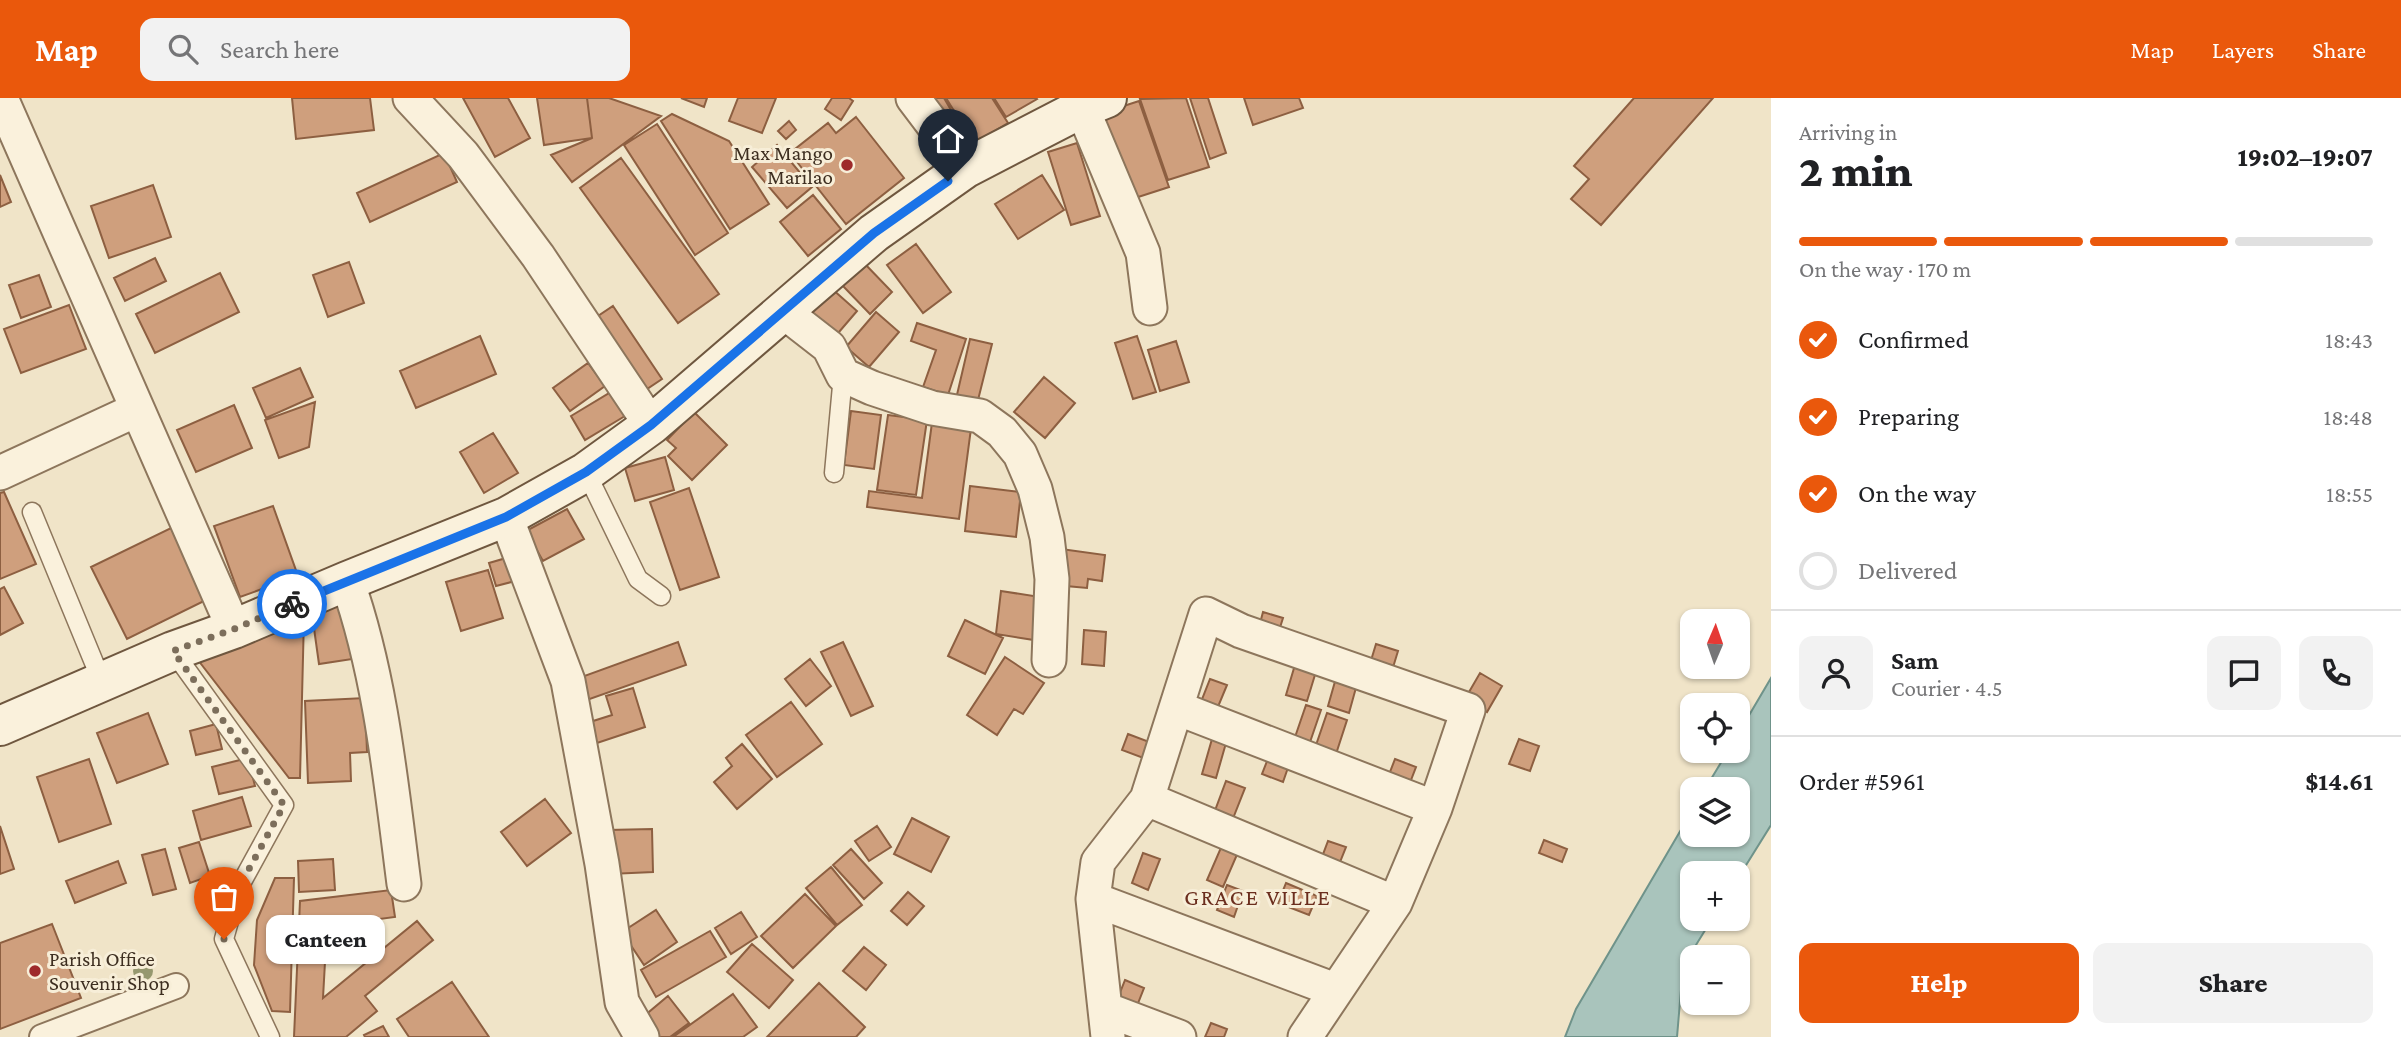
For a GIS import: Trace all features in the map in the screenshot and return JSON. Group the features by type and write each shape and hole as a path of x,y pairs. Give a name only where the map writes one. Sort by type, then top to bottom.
{"main road":[{"path":"0,726 173,651 234,629 506,517 586,472 651,425 874,233 966,168 1094,103"}],"street":[{"path":"1,98 234,629"},
{"path":"410,98 463,155 522,233 651,425"},
{"path":"913,98 966,168"},
{"path":"1094,103 1143,253 1150,308"},
{"path":"784,313 829,347 843,375 872,388 932,408 980,416 1002,432 1020,454 1035,489 1047,537 1052,579 1049,660"},
{"path":"0,473 136,410"},
{"path":"506,517 568,681 602,864 622,1002 642,1037"},
{"path":"347,581 362,622 374,685 392,789 404,884"},
{"path":"1178,1037 1106,1023 1093,899 1098,862 1147,799 1206,614 1241,631 1468,710 1435,808 1395,903 1305,1037"},
{"path":"1177,708 1435,808"},
{"path":"1147,799 1395,903"},
{"path":"1093,899 1335,990"},
{"path":"42,1037 176,986"}],"lane":[{"path":"834,473 843,375"},
{"path":"586,472 638,579 661,596"},
{"path":"32,512 102,682"},
{"path":"173,651 284,805 238,889 224,939 270,1037"}],"water":[{"path":"1771,678 1771,825 1749,861 1680,861 1680,931 1705,931 1696,945 1680,945 1677,1037 1565,1037 1576,1009 1680,831 1680,847 1750,847 1750,777 1712,777 1721,763 1750,763 1750,714"}],"building":[{"path":"292,98 370,98 374,130 296,139"},
{"path":"463,98 508,98 530,138 495,157"},
{"path":"537,98 587,98 592,138 544,145"},
{"path":"587,98 609,98 661,116 572,182 551,155 592,138"},
{"path":"681,98 707,98 704,107"},
{"path":"738,98 776,98 762,133 729,121"},
{"path":"832,98 849,98 853,101 841,120 825,109"},
{"path":"920,98 944,98 951,110 944,116"},
{"path":"946,98 992,98 1008,123 974,143"},
{"path":"994,98 1036,98 1037,99 1006,117"},
{"path":"1186,98 1209,167 1168,180 1140,99"},
{"path":"1190,98 1208,98 1226,153 1210,159"},
{"path":"1244,98 1299,98 1303,108 1253,125"},
{"path":"1634,98 1713,98 1601,225 1571,199 1589,179 1574,166"},
{"path":"1139,101 1169,187 1129,200 1099,114"},
{"path":"672,114 729,141 769,204 730,229 661,121"},
{"name":"Max Mango Marilao","path":"856,117 904,178 846,224 790,153 828,123 836,133"},
{"path":"789,121 796,130 786,139 778,131"},
{"path":"657,124 728,233 695,255 624,145"},
{"path":"1077,143 1100,216 1071,225 1048,152"},
{"path":"777,145 812,187 787,208 752,167"},
{"path":"444,153 457,182 370,222 357,193"},
{"path":"621,158 719,294 678,323 580,188"},
{"path":"0,175 11,202 0,207"},
{"path":"1042,175 1064,210 1018,239 995,204"},
{"path":"153,185 171,237 109,258 91,206"},
{"path":"813,195 841,229 808,256 780,222"},
{"path":"916,244 951,292 923,313 887,265"},
{"path":"155,258 166,281 125,301 114,278"},
{"path":"349,262 364,303 328,317 313,275"},
{"path":"864,263 892,292 870,314 842,285"},
{"path":"220,273 239,312 155,353 136,314"},
{"path":"39,275 51,307 21,318 9,285"},
{"path":"831,288 857,311 833,339 806,316"},
{"path":"69,305 86,349 21,373 4,329"},
{"path":"613,306 662,379 644,391 595,318"},
{"path":"876,312 899,332 869,367 846,347"},
{"path":"917,323 966,339 948,395 923,387 936,350 911,341"},
{"path":"480,336 496,374 416,408 400,371"},
{"path":"1137,336 1156,392 1133,399 1115,343"},
{"path":"970,339 992,344 977,404 956,399"},
{"path":"1176,341 1189,382 1160,391 1148,350"},
{"path":"588,363 605,386 570,411 553,388"},
{"path":"300,368 313,397 266,418 253,388"},
{"path":"1044,377 1075,403 1045,438 1014,412"},
{"path":"611,392 625,416 585,440 571,416"},
{"path":"315,402 309,447 279,458 265,420"},
{"path":"234,405 252,448 196,472 177,430"},
{"path":"851,411 881,415 874,469 844,465"},
{"path":"694,412 727,445 692,480 668,456 676,448 667,440"},
{"path":"888,415 927,420 916,495 877,490"},
{"path":"933,415 972,421 959,519 867,507 869,491 922,498"},
{"path":"493,433 518,473 484,493 460,452"},
{"path":"665,457 674,490 635,501 625,468"},
{"path":"970,486 1021,492 1016,537 965,531"},
{"path":"689,488 719,577 680,590 650,502"},
{"path":"4,492 36,564 0,579 0,493"},
{"path":"273,506 298,576 240,597 214,526"},
{"path":"567,509 584,539 543,561 526,531"},
{"path":"171,528 206,600 127,639 91,567"},
{"path":"1061,549 1105,555 1102,581 1088,579 1087,588 1066,586"},
{"path":"513,556 519,580 496,586 489,563"},
{"path":"488,570 503,618 461,631 446,582"},
{"path":"4,587 23,623 0,635 0,589"},
{"path":"1001,591 1040,597 1034,640 996,634"},
{"path":"350,595 359,658 319,664 312,614"},
{"path":"1263,612 1283,618 1277,637 1258,631"},
{"path":"304,617 300,778 289,778 198,660"},
{"path":"965,620 1003,638 985,674 948,656"},
{"path":"1084,630 1106,632 1104,666 1082,664"},
{"path":"678,642 686,665 584,701 576,679"},
{"path":"843,642 873,706 851,716 821,652"},
{"path":"1376,644 1398,651 1391,674 1369,667"},
{"path":"1005,657 1044,683 1023,714 1014,709 997,735 967,715"},
{"path":"1297,658 1318,665 1307,701 1286,695"},
{"path":"810,659 831,686 806,706 785,679"},
{"path":"1480,673 1502,686 1487,712 1465,699"},
{"path":"1336,678 1357,684 1349,713 1328,706"},
{"path":"1210,679 1227,685 1215,714 1199,707"},
{"path":"633,688 645,727 597,743 590,722 612,715 606,696"},
{"path":"365,698 367,752 350,753 351,781 308,783 305,701"},
{"path":"791,702 822,744 777,777 746,735"},
{"path":"1306,705 1321,710 1309,745 1294,740"},
{"path":"148,713 168,764 117,783 97,733"},
{"path":"1327,713 1347,720 1336,754 1315,748"},
{"path":"216,724 222,749 196,755 190,731"},
{"path":"1214,732 1228,736 1216,778 1202,774"},
{"path":"1128,734 1152,743 1146,759 1122,750"},
{"path":"1519,739 1539,746 1530,771 1509,764"},
{"path":"742,744 772,779 737,809 714,782 732,766 726,758"},
{"path":"1271,751 1291,759 1283,782 1262,774"},
{"path":"248,758 255,786 219,794 212,767"},
{"path":"89,759 111,824 59,842 37,777"},
{"path":"1395,759 1416,767 1406,793 1385,785"},
{"path":"1226,781 1245,788 1228,831 1210,824"},
{"path":"242,797 251,826 201,840 193,811"},
{"path":"545,799 571,833 527,866 501,832"},
{"path":"912,818 949,837 931,872 894,854"},
{"path":"0,826 14,869 0,874"},
{"path":"877,826 891,847 869,861 855,841"},
{"path":"652,829 653,872 610,874 608,830"},
{"path":"1544,840 1567,849 1562,862 1539,853"},
{"path":"1328,841 1346,847 1336,872 1319,865"},
{"path":"199,842 210,876 190,883 179,848"},
{"path":"1223,843 1239,850 1223,887 1207,880"},
{"path":"165,849 176,889 153,895 142,855"},
{"path":"851,849 882,883 864,899 833,865"},
{"path":"1143,853 1160,859 1148,890 1132,883"},
{"path":"333,859 335,890 299,892 298,861"},
{"path":"118,861 126,883 75,903 66,881"},
{"path":"831,867 862,905 837,925 806,888"},
{"path":"275,878 294,878 290,1012 272,1011 254,965 257,920"},
{"path":"1286,883 1317,896 1309,915 1278,903"},
{"path":"1227,885 1243,891 1234,917 1217,910"},
{"path":"391,890 395,917 327,926 323,998 417,921 433,940 365,996 377,1011 346,1037 294,1037 300,901"},
{"path":"908,892 924,906 907,925 891,911"},
{"path":"805,894 836,926 793,968 761,936"},
{"path":"656,910 677,942 644,965 622,932"},
{"path":"741,912 757,937 731,954 715,928"},
{"name":"Parish Office Souvenir Shop","path":"52,924 81,998 0,1029 0,943"},
{"path":"710,931 726,957 656,997 641,970"},
{"path":"752,944 793,980 769,1008 727,972"},
{"path":"864,947 886,965 866,990 843,971"},
{"path":"1125,980 1144,988 1133,1016 1114,1008"},
{"path":"452,982 489,1037 409,1037 397,1019"},
{"path":"819,983 865,1027 856,1037 767,1037"},
{"path":"733,994 757,1027 743,1037 673,1037"},
{"path":"668,996 689,1023 670,1037 659,1037 643,1017"},
{"path":"1211,1023 1227,1029 1224,1037 1205,1037"},
{"path":"383,1026 389,1037 365,1037 364,1035"}],"way so far":[{"path":"224,939 238,889 284,805 173,651 292,604"}],"place":[{"name":"Max Mango Marilao","path":"847,165"},
{"name":"Canteen","path":"224,939"},
{"name":"Parish Office Souvenir Shop","path":"35,971"}],"district":[{"name":"GRACE VILLE","path":"1258,897"}],"route":[{"path":"292,604 506,517 586,472 651,425 874,233 948,181"}]}
